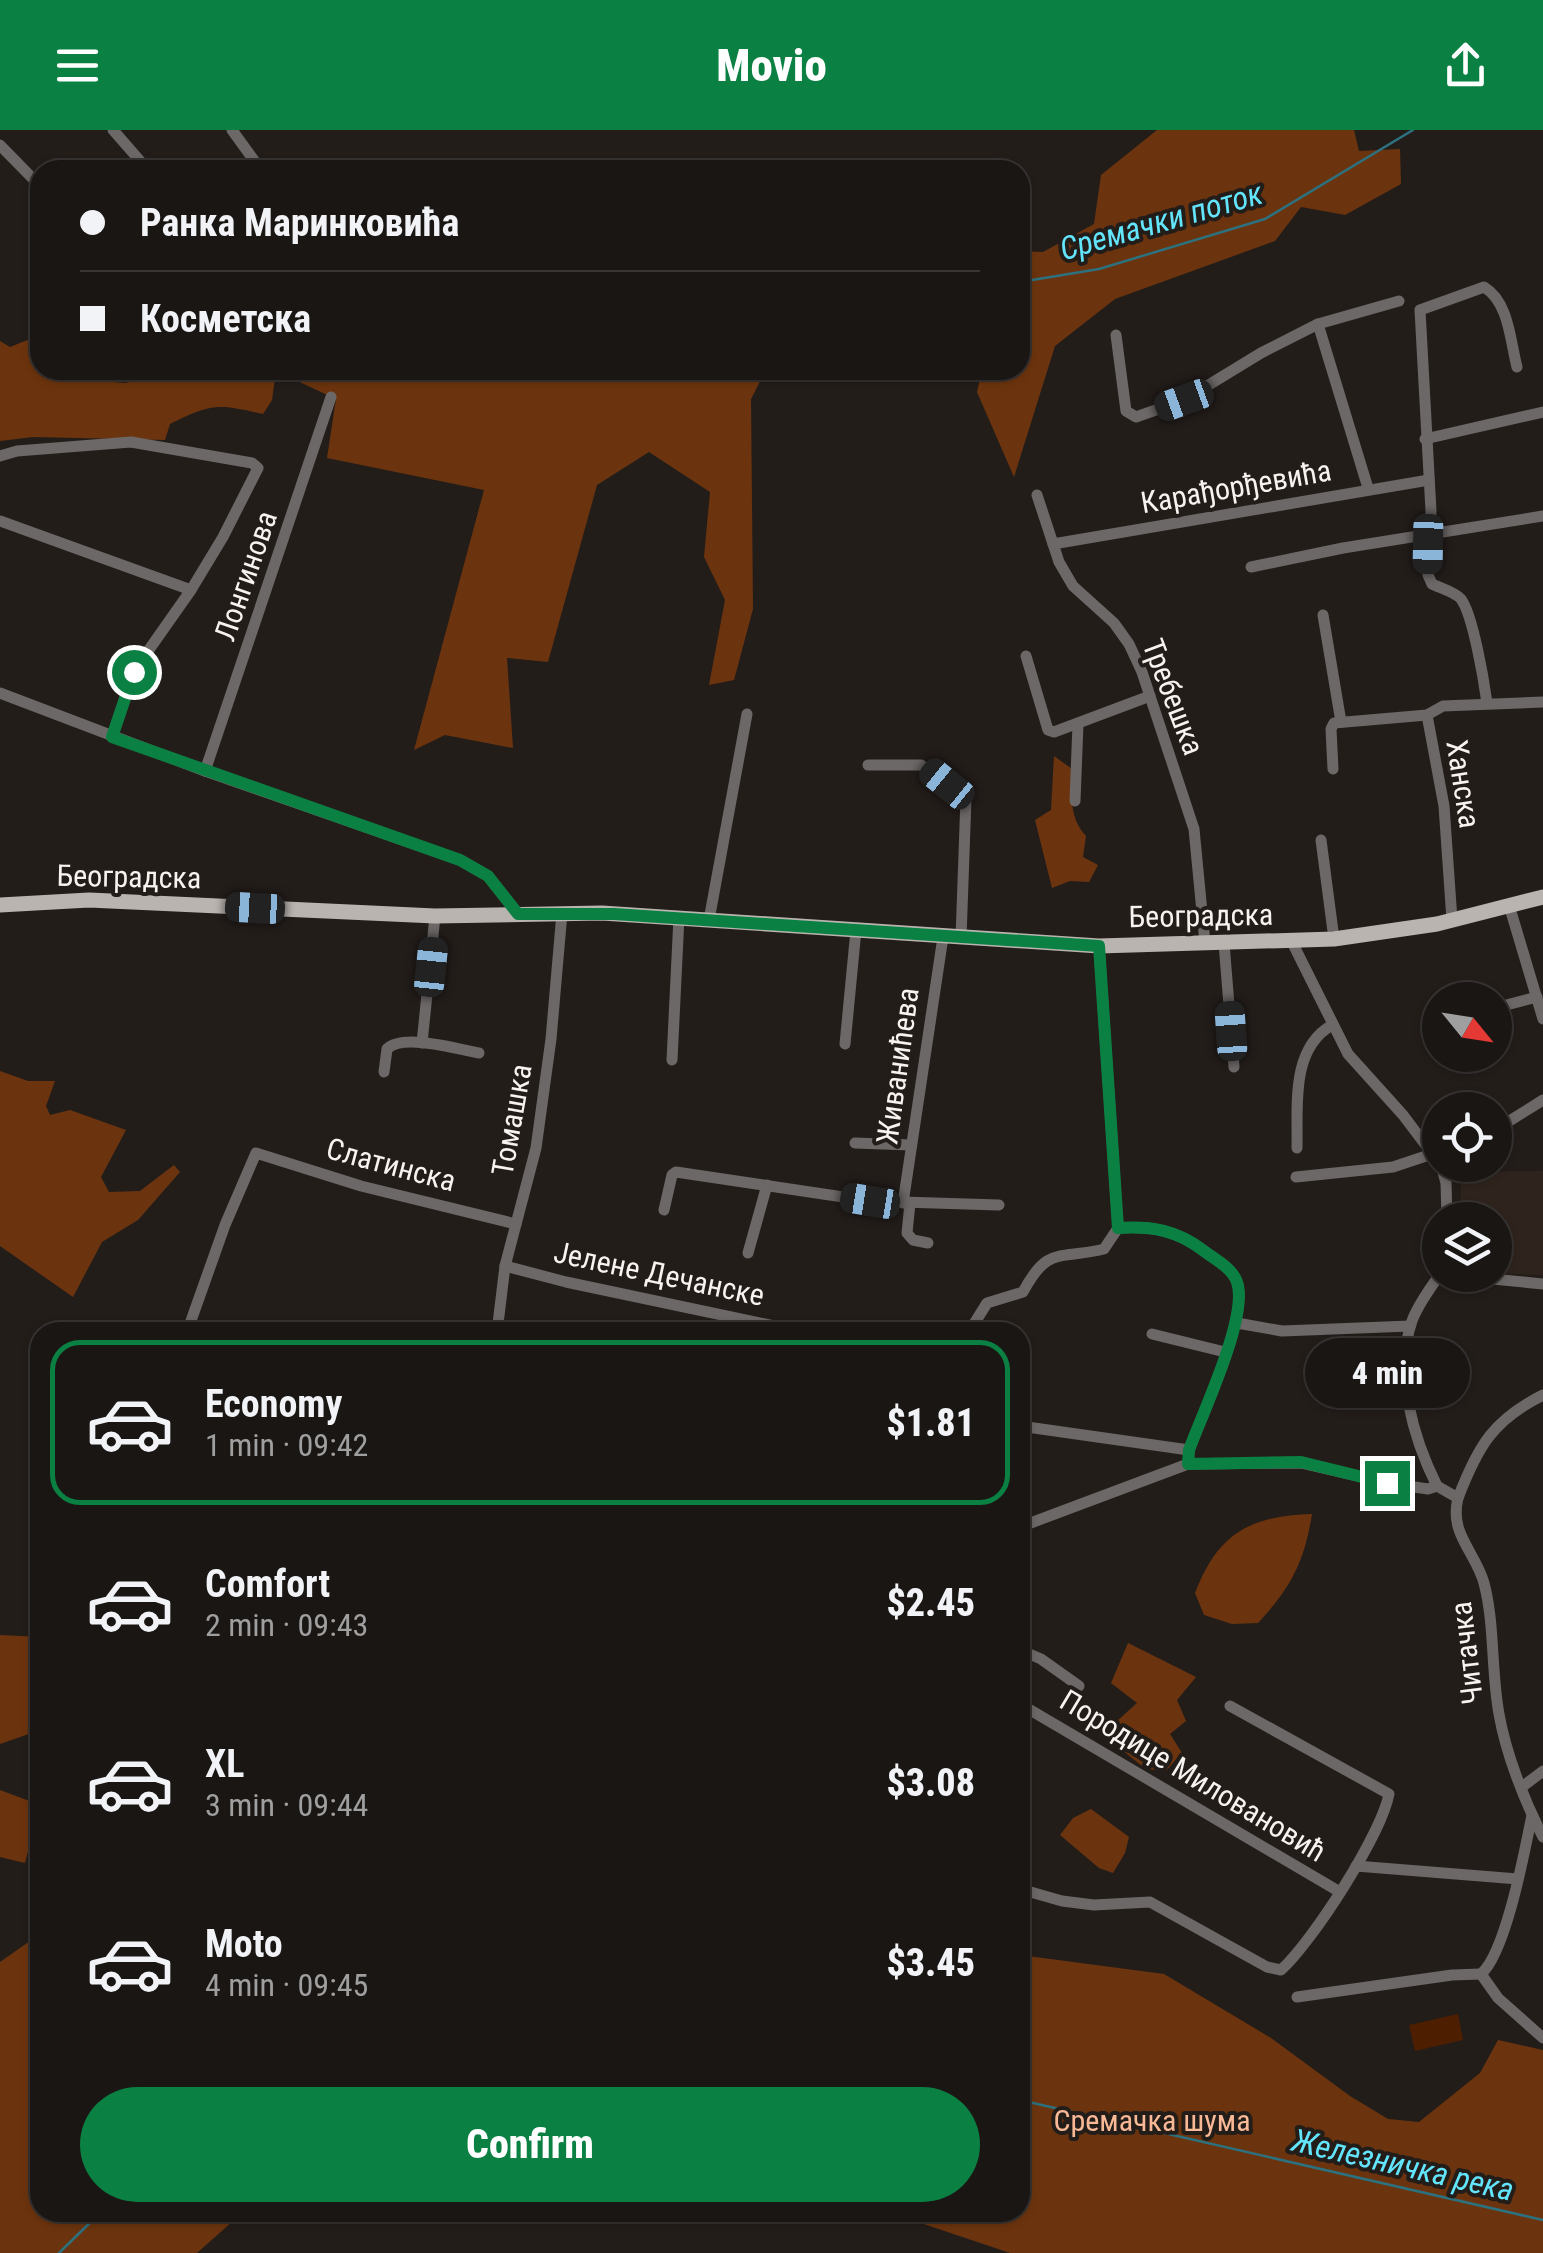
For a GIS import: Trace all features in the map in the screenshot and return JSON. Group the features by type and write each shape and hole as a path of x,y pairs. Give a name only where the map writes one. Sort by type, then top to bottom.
{"main road":[{"name":"Београдска","path":"0,906 89,900 435,916 562,913 680,917 1099,946 1334,939 1452,920 1543,897"}],"street":[{"path":"113,130 139,160"},
{"path":"232,130 253,160"},
{"path":"0,145 30,176"},
{"path":"1487,702 1482,668 1461,599 1430,580 1420,310 1484,287 1491,291 1504,312 1517,367"},
{"path":"1116,335 1126,411 1136,417 1184,400 1318,324 1399,301"},
{"path":"1318,324 1368,488"},
{"name":"Лонгинова","path":"205,772 331,397"},
{"path":"1425,438 1543,412"},
{"path":"0,456 17,450 131,442 252,463 258,468 191,590 134,672 112,737"},
{"name":"Карађорђевића","path":"1053,544 1429,480"},
{"name":"Требешка","path":"1037,495 1059,562 1074,586 1114,623 1129,644 1150,696 1194,828 1205,943"},
{"path":"1250,566 1543,516"},
{"path":"0,521 191,590"},
{"path":"1323,615 1341,722"},
{"path":"1026,656 1048,730 1054,732 1150,696"},
{"path":"0,692 205,772 460,860 488,876 518,914"},
{"name":"Ханска","path":"1452,920 1444,806 1427,715 1443,706 1543,702"},
{"path":"709,920 747,714"},
{"path":"1333,769 1331,727 1341,722 1427,715"},
{"path":"1075,801 1078,724"},
{"path":"868,765 921,765 966,798 961,938"},
{"path":"1321,840 1334,939"},
{"path":"1508,905 1543,1019"},
{"name":"Томашка","path":"498,1322 506,1266 536,1148 562,913"},
{"path":"422,1043 435,916"},
{"path":"672,1060 680,917"},
{"path":"845,1044 856,930"},
{"name":"Живанићева","path":"907,1203 911,1144 942,937"},
{"path":"1292,942 1355,1065 1422,1140"},
{"path":"1224,943 1234,1067"},
{"path":"976,1322 987,1303 1023,1292 1044,1260 1104,1249 1118,1228 1099,946"},
{"path":"1512,1004 1537,997"},
{"path":"1297,1148 1299,1081 1304,1056 1317,1035 1332,1025"},
{"path":"384,1072 390,1044 422,1043 479,1054"},
{"path":"1512,1119 1543,1100"},
{"path":"855,1143 911,1144"},
{"name":"Слатинска","path":"191,1322 253,1155 516,1224"},
{"path":"1296,1176 1422,1163"},
{"path":"664,1210 676,1172 870,1201 999,1205"},
{"path":"748,1253 767,1185"},
{"path":"907,1203 907,1234 913,1240 928,1243"},
{"path":"1030,1523 1189,1457 1237,1323 1239,1288 1236,1278 1224,1266 1175,1232 1142,1226 1118,1228"},
{"name":"Јелене Дечанске","path":"506,1266 755,1322"},
{"path":"1512,1281 1543,1284"},
{"path":"1430,1292 1410,1326 1404,1361 1406,1389 1437,1486 1458,1498 1489,1434 1516,1408 1543,1395"},
{"path":"1237,1323 1282,1331 1410,1326"},
{"path":"1152,1334 1225,1352"},
{"path":"1030,1428 1189,1457 1301,1462 1387,1483 1428,1489 1437,1486"},
{"name":"Читачка","path":"1458,1498 1457,1530 1483,1581 1499,1716 1543,1837"},
{"path":"1030,1654 1079,1686"},
{"path":"1030,1892 1094,1906 1150,1902 1267,1967 1281,1970 1292,1960 1356,1866 1389,1799 1384,1790 1230,1706"},
{"name":"Породице Миловановић","path":"1030,1710 1340,1892"},
{"path":"1522,1787 1543,1771"},
{"path":"1297,1997 1481,1974 1496,1953 1532,1815"},
{"path":"1356,1866 1518,1879"},
{"path":"1481,1974 1498,1998 1543,2038"}],"shaded area":[{"path":"1512,1171 1543,1171 1543,1275 1512,1274 1512,1202 1461,1202 1461,1182 1512,1182"},
{"path":"1458,2014 1463,2040 1415,2051 1409,2025"}],"green space":[{"path":"1157,130 1354,130 1359,151 1400,149 1401,184 1345,215 1301,207 1275,241 1115,299 1055,346 1014,477 977,392 980,380 1030,380 1030,251 1043,252 1094,224 1101,175"},
{"path":"30,339 30,380 125,383 275,380 272,400 263,414 225,407 196,412 170,424 165,440 33,437 0,441 0,341 10,347"},
{"path":"295,380 761,380 751,399 753,609 734,680 709,685 725,600 704,557 710,492 649,452 597,485 548,662 507,658 513,748 445,735 414,750 484,490 327,458 336,399"},
{"path":"1054,756 1072,769 1074,813 1086,836 1083,857 1098,865 1089,882 1070,881 1052,888 1035,820 1051,810"},
{"path":"0,1071 28,1081 55,1081 46,1106 50,1115 70,1110 126,1130 101,1177 109,1192 140,1191 174,1165 180,1172 138,1220 102,1242 73,1297 0,1246"},
{"path":"1312,1514 1294,1573 1258,1623 1232,1624 1204,1615 1195,1593 1204,1572 1226,1542 1254,1524"},
{"path":"0,1635 30,1636 30,1734 0,1744"},
{"path":"1128,1643 1196,1677 1177,1700 1186,1721 1170,1734 1182,1753 1166,1771 1146,1769 1113,1743 1116,1722 1137,1703 1111,1683"},
{"path":"0,1790 30,1801 30,1844 25,1863 0,1857"},
{"path":"1091,1809 1129,1837 1113,1873 1099,1868 1060,1835 1073,1818"},
{"path":"30,1941 30,2222 232,2222 197,2253 0,2253 0,1962"},
{"name":"Сремачка шума","path":"1030,1956 1164,1974 1271,2038 1388,2119 1419,2122 1480,2073 1498,2040 1543,2050 1543,2253 1010,2253 918,2222 1030,2222"}],"waterway":[{"name":"Сремачки поток","path":"1030,280 1099,269 1265,219 1413,130"},
{"name":"Железничка река","path":"1030,2102 1543,2220"},
{"path":"59,2253 91,2222"}],"route":[{"path":"134,672 112,737 460,860 488,876 518,914 680,917 1099,946 1118,1228 1142,1226 1175,1232 1231,1272 1239,1288 1237,1323 1189,1450 1188,1464 1301,1462 1387,1483"}]}
